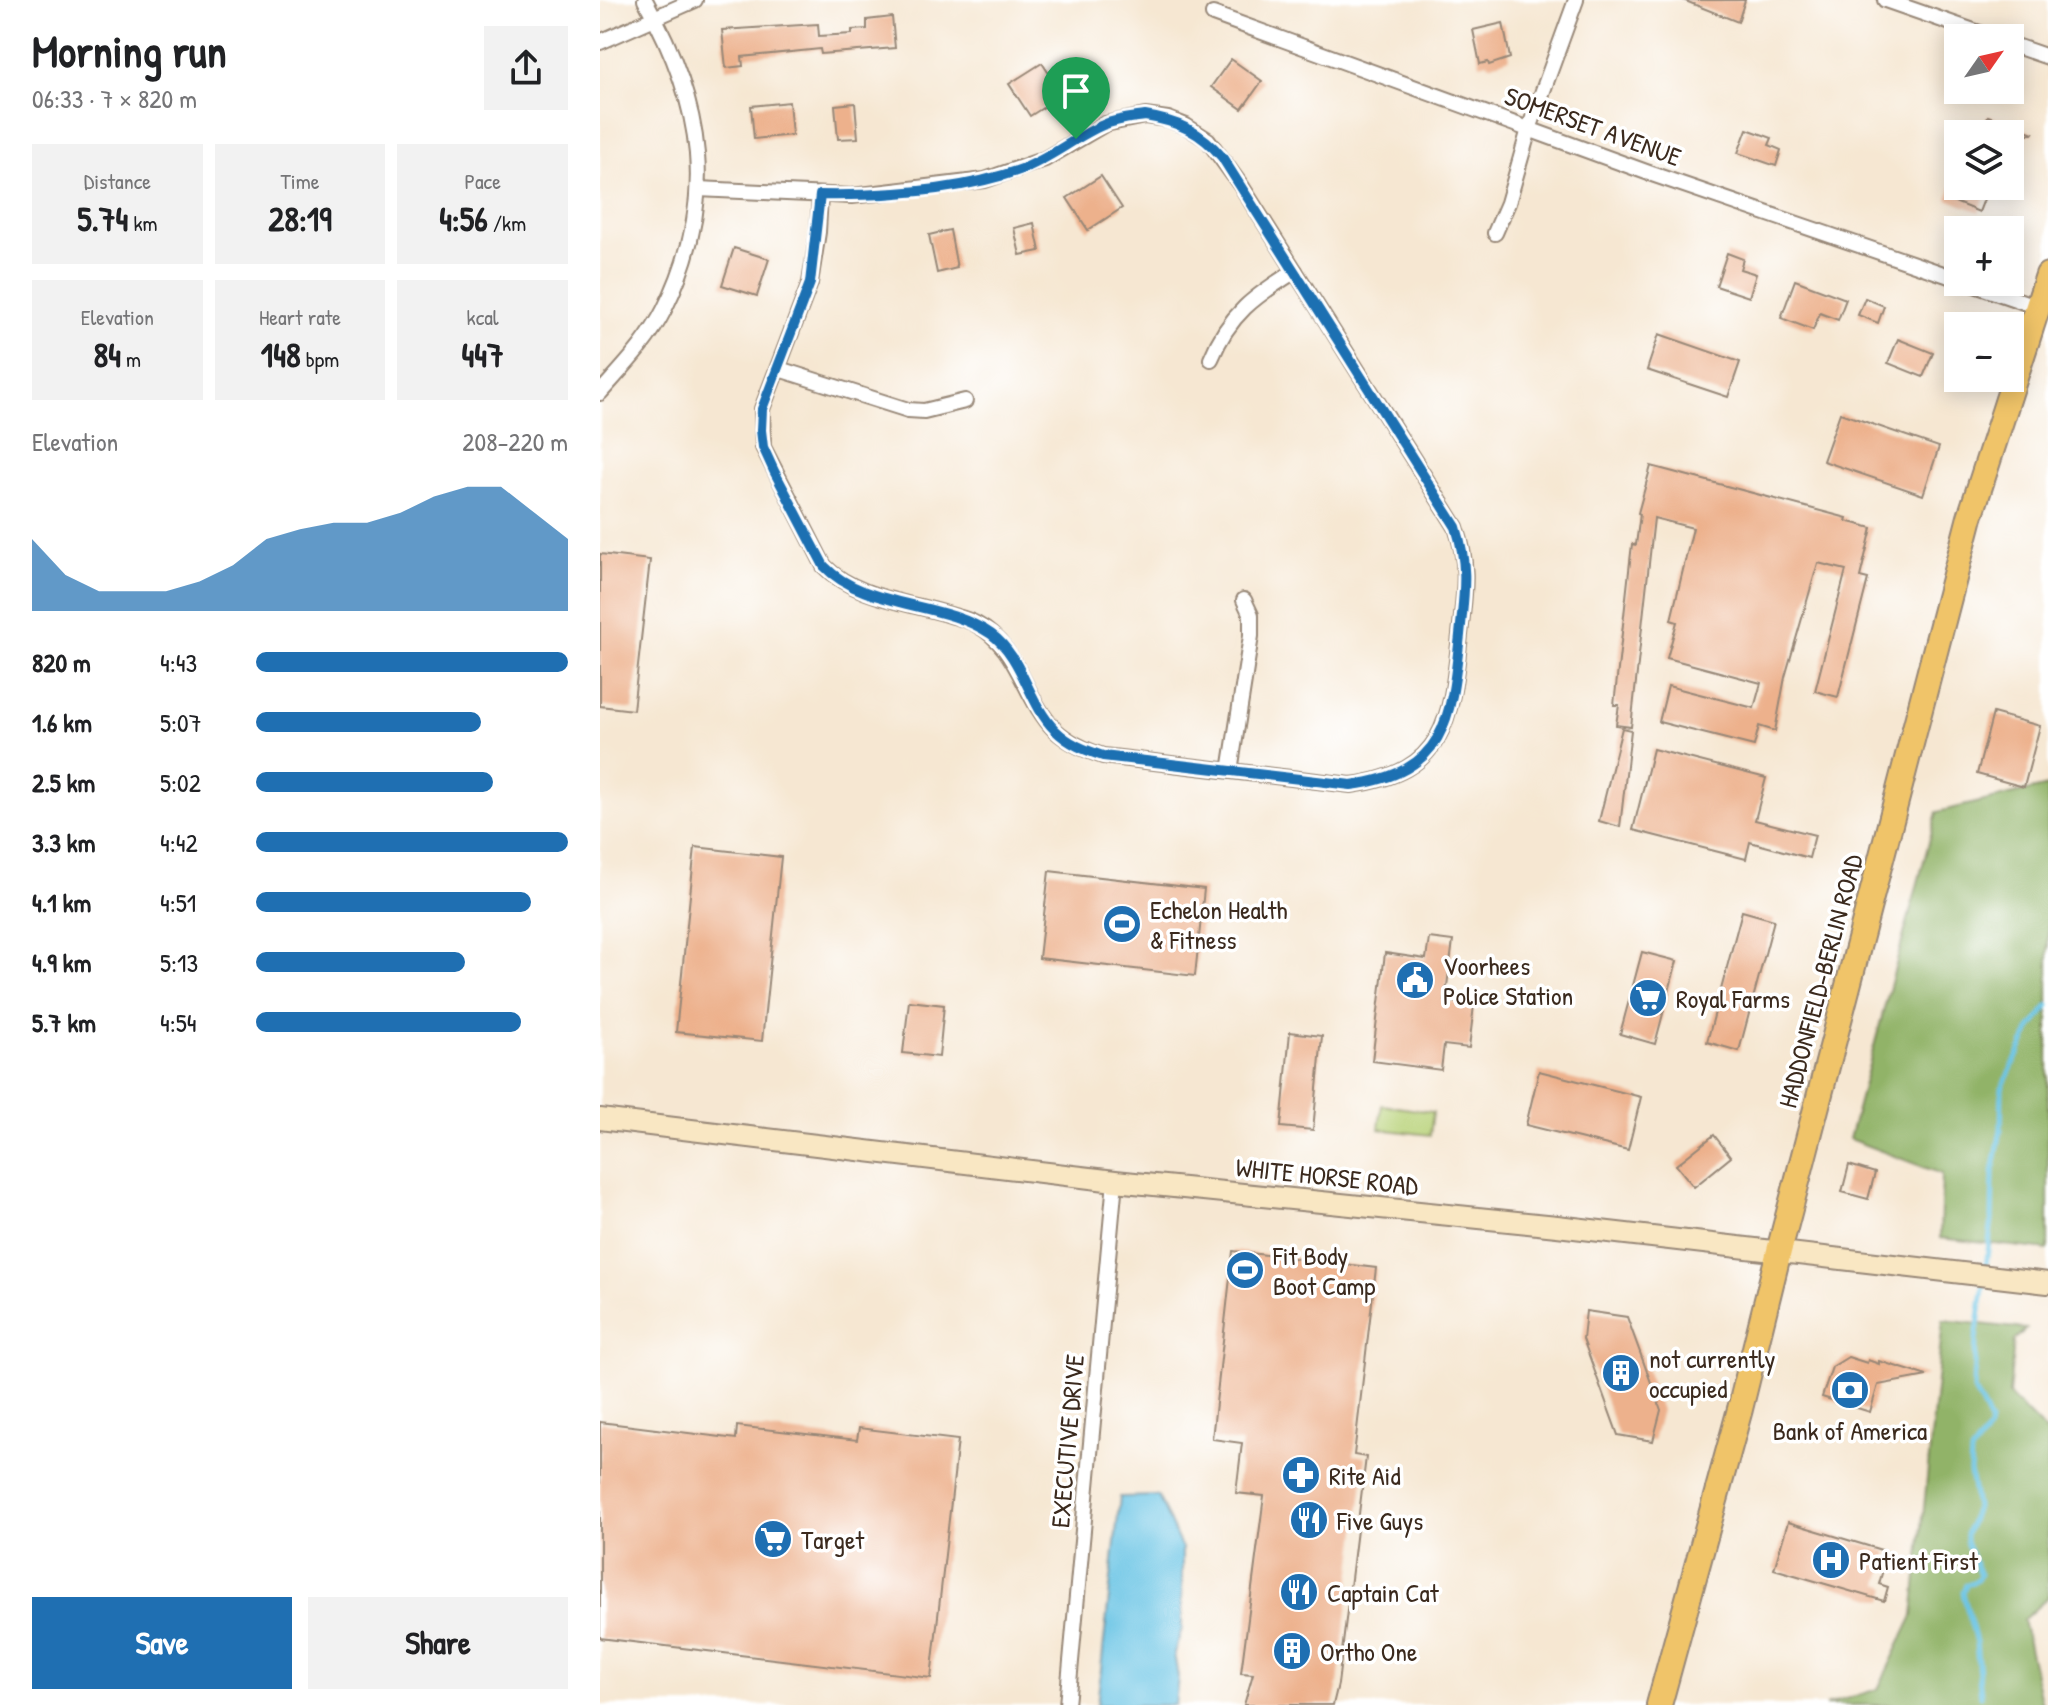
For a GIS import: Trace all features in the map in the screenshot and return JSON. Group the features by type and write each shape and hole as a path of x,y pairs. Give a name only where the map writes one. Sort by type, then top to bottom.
{"main road":[{"name":"HADDONFIELD-BERLIN ROAD","path":"1659,1705 1740,1409 1970,517 2048,275"},
{"name":"WHITE HORSE ROAD","path":"600,1119 1115,1181 1779,1251 2048,1283"}],"street":[{"path":"600,393 643,343 664,312 691,234 698,189 699,155 684,85 645,0"},
{"path":"600,42 695,0"},
{"path":"1495,233 1508,203 1529,129 1576,0"},
{"path":"1885,0 1954,24"},
{"name":"SOMERSET AVENUE","path":"1213,14 1529,129 1944,274"},
{"path":"2024,49 2048,57"},
{"path":"698,189 852,196 985,180 1045,159 1105,124 1145,116 1168,119 1208,140 1222,157 1456,527 1465,554 1466,580 1451,705 1443,728 1431,748 1403,772 1378,781 1351,785 1103,756 1083,750 1053,728 1017,665 998,640 975,623 868,592 834,577 824,566 763,447 762,409 810,283 820,195"},
{"path":"1211,359 1219,339 1233,318 1257,295 1295,271"},
{"path":"2006,296 2038,307"},
{"path":"779,369 908,410 924,411 965,401"},
{"path":"1230,771 1251,636 1251,615 1244,600"},
{"name":"EXECUTIVE DRIVE","path":"1067,1705 1115,1181"}],"green space":[{"path":"2048,786 2048,1250 1940,1238 1942,1174 1849,1139 1937,812"},
{"path":"1382,1105 1433,1112 1430,1135 1379,1129"},
{"path":"1943,1320 2026,1329 2014,1340 2009,1395 2048,1434 2048,1597 2023,1620 2042,1705 1826,1705 1878,1689 1913,1616"}],"water":[{"path":"1158,1496 1182,1549 1182,1629 1174,1653 1178,1677 1175,1705 1097,1705 1120,1497"}],"building":[{"path":"1683,0 1745,0 1738,22"},
{"path":"892,17 895,48 821,54 820,49 742,57 743,66 726,68 722,30 818,24 819,36 852,34 852,30 867,29 867,20"},
{"path":"1503,23 1510,58 1489,65 1488,62 1480,64 1473,30"},
{"path":"1231,59 1262,81 1242,109 1211,87"},
{"path":"1042,63 1063,95 1030,116 1009,84"},
{"path":"789,102 792,135 754,139 751,106"},
{"path":"855,103 858,138 838,139 835,105"},
{"path":"1747,129 1772,138 1769,145 1781,150 1776,166 1738,153"},
{"path":"1101,176 1122,208 1088,230 1067,198"},
{"path":"1949,200 1984,200 1979,212"},
{"path":"1034,223 1040,251 1020,255 1014,228"},
{"path":"950,230 957,268 937,273 929,235"},
{"path":"734,248 769,259 757,296 722,285"},
{"path":"1727,253 1743,259 1740,269 1756,274 1749,297 1716,286"},
{"path":"1795,280 1846,299 1838,320 1820,313 1813,330 1781,318"},
{"path":"1865,298 1884,306 1878,323 1858,315"},
{"path":"1659,334 1740,362 1728,397 1647,370"},
{"path":"1898,339 1933,353 1923,377 1888,363"},
{"path":"1840,413 1939,447 1923,495 1823,461"},
{"path":"1651,466 1847,518 1846,521 1872,528 1860,577 1868,579 1838,697 1815,691 1846,570 1818,563 1785,677 1775,731 1759,726 1754,746 1659,722 1668,686 1754,708 1761,683 1667,658 1677,622 1671,620 1693,528 1654,518 1631,727 1616,725 1619,705 1614,705 1632,544 1636,545 1638,513"},
{"path":"600,554 650,560 633,710 600,706"},
{"path":"1993,713 2040,726 2024,787 1977,774"},
{"path":"1622,728 1631,730 1620,827 1599,821"},
{"path":"1653,749 1766,778 1755,820 1815,835 1809,858 1750,842 1746,859 1633,830"},
{"path":"695,847 781,857 762,1041 676,1032"},
{"name":"Echelon Health & Fitness","path":"1049,871 1204,889 1195,976 1039,958"},
{"name":"Royal Farms","path":"1742,911 1774,920 1739,1051 1707,1042"},
{"name":"Voorhees Police Station","path":"1429,938 1453,941 1445,1001 1474,1005 1469,1048 1444,1045 1441,1070 1372,1061 1385,953 1426,959"},
{"name":"Royal Farms","path":"1642,952 1677,961 1655,1044 1620,1034"},
{"path":"909,1001 944,1005 939,1057 903,1053"},
{"path":"1290,1032 1322,1036 1313,1130 1281,1127"},
{"path":"1539,1071 1641,1097 1628,1150 1526,1125"},
{"path":"1714,1135 1731,1157 1694,1187 1676,1165"},
{"path":"1849,1165 1875,1173 1868,1199 1842,1192"},
{"path":"1233,1251 1376,1268 1354,1455 1366,1457 1333,1705 1244,1705 1253,1674 1241,1673 1264,1496 1236,1493 1242,1443 1212,1439"},
{"path":"1586,1311 1627,1317 1661,1410 1653,1441 1618,1435 1583,1339"},
{"name":"Bank of America","path":"1848,1357 1867,1363 1868,1360 1879,1364 1879,1361 1927,1376 1878,1385 1870,1412 1822,1397 1832,1367"},
{"name":"Target","path":"600,1422 736,1439 737,1426 857,1440 859,1428 958,1440 931,1678 600,1638"},
{"name":"Patient First","path":"1788,1522 1888,1552 1879,1584 1888,1587 1884,1601 1774,1569"}],"waterway":[{"path":"1985,1273 1992,1220 1993,1173 2001,1129 2002,1088 2031,1028 2048,1006"},
{"path":"1981,1696 1976,1642 1963,1593 1966,1585 1980,1575 1966,1535 1976,1507 1970,1472 1971,1453 1989,1429 1990,1422 1974,1390 1976,1339 1984,1283"}],"place":[{"name":"Echelon Health & Fitness","path":"1122,924"},
{"name":"Voorhees Police Station","path":"1415,980"},
{"name":"Royal Farms","path":"1648,998"},
{"name":"Fit Body Boot Camp","path":"1245,1270"},
{"name":"not currently occupied","path":"1621,1373"},
{"name":"Bank of America","path":"1850,1390"},
{"name":"Rite Aid","path":"1301,1475"},
{"name":"Five Guys","path":"1309,1520"},
{"name":"Target","path":"773,1539"},
{"name":"Patient First","path":"1831,1560"},
{"name":"Captain Cat","path":"1299,1592"},
{"name":"Ortho One","path":"1292,1651"}],"route":[{"path":"1145,116 1168,119 1208,140 1242,187 1456,527 1465,554 1466,580 1451,705 1443,728 1431,748 1403,772 1378,781 1351,785 1103,756 1083,750 1053,728 1017,665 998,640 975,623 868,592 834,577 824,566 774,471 763,447 762,409 810,283 820,195 852,196 907,191 985,180 1045,159 1076,139 1105,124 1145,116"}]}
